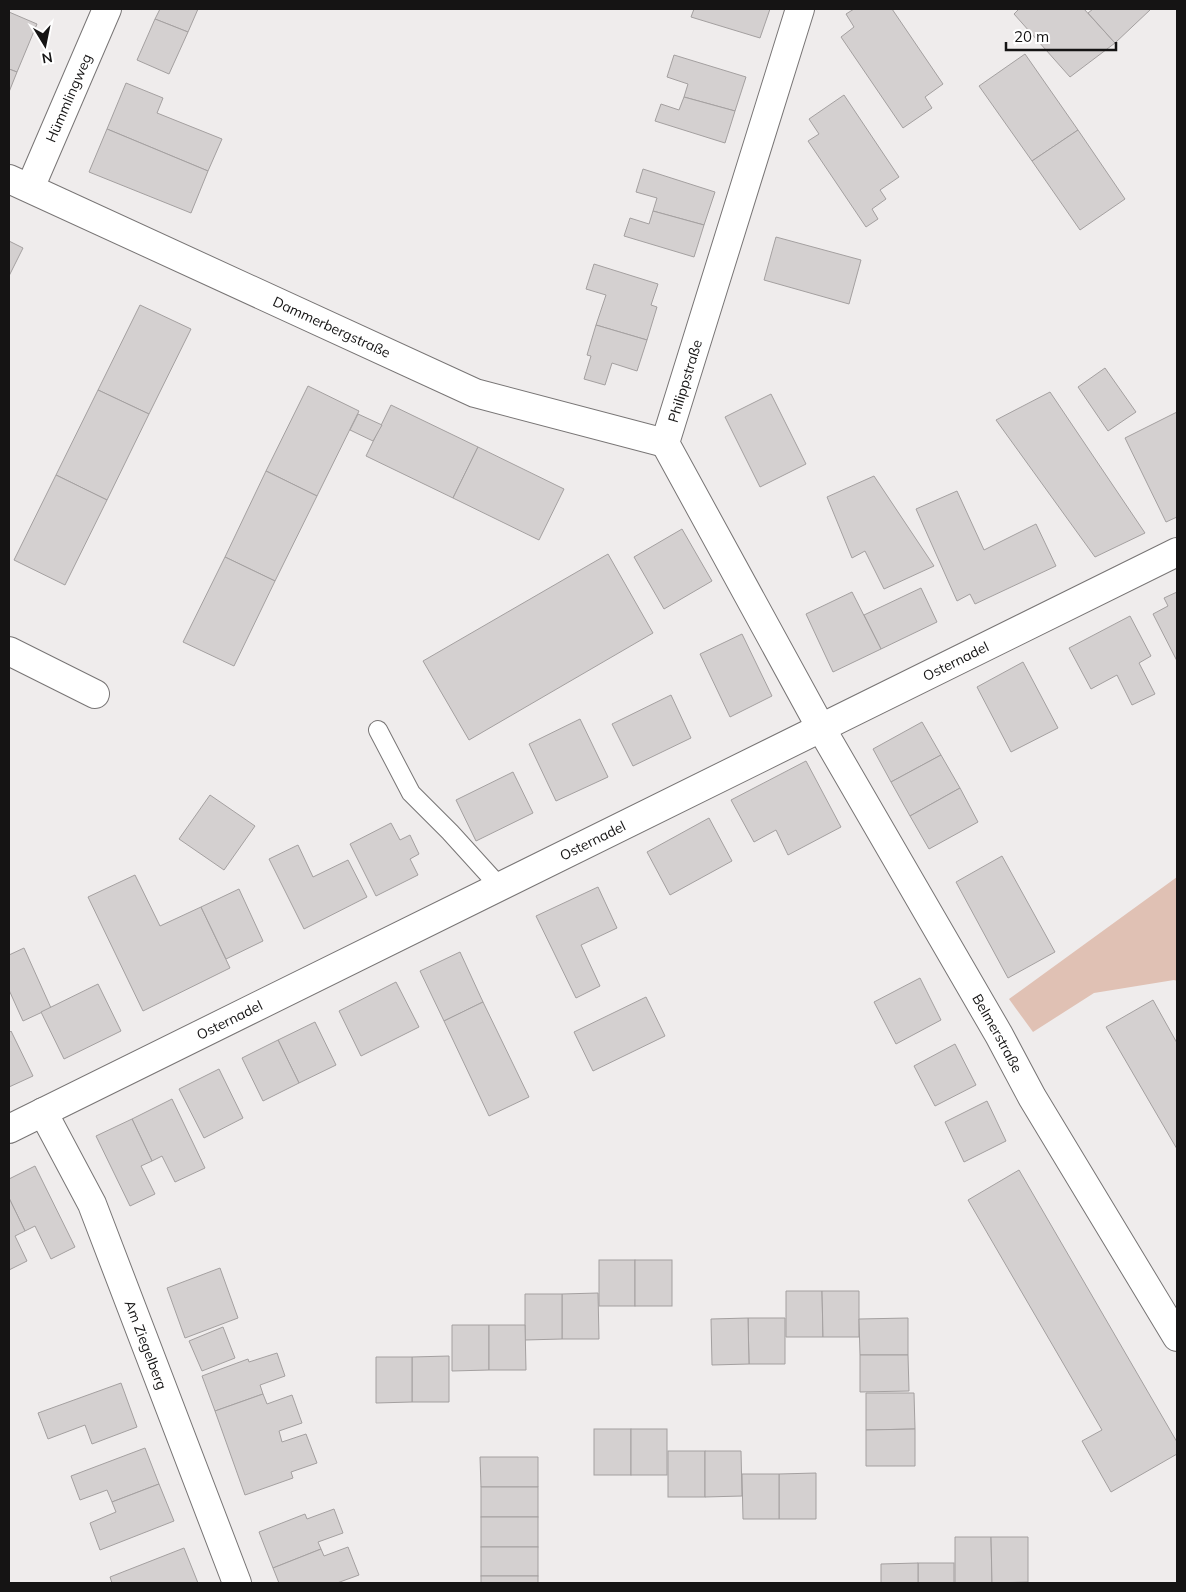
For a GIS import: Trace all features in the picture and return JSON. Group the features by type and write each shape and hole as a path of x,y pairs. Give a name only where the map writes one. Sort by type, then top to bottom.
{"street":[{"name":"Hümmlingweg","path":"19,184 107,9"},
{"name":"Philippstraße","path":"665,443 800,9"},
{"name":"Dammerbergstraße","path":"19,184 475,393 665,443"},
{"path":"665,443 821,728"},
{"name":"Osternadel","path":"9,1129 1177,552"},
{"path":"9,651 95,694"},
{"name":"Belmerstraße","path":"821,728 1000,1035 1032,1097 1177,1337"},
{"name":"Am Ziegelberg","path":"43,1112 92,1204 237,1583"}],"lane":[{"path":"378,730 411,793 450,832 499,886"}],"shaded area":[{"path":"1177,877 1177,981 1094,993 1033,1032 1009,999"}],"building":[{"path":"160,9 198,9 188,32 155,19"},
{"path":"694,9 770,9 760,38 691,17"},
{"path":"854,9 892,9 943,84 925,97 932,108 903,128 841,37 854,27 846,14"},
{"path":"1019,9 1084,9 1115,43 1070,77 1014,14"},
{"path":"1093,9 1151,9 1115,43 1088,13"},
{"path":"9,12 37,24 17,72 9,69"},
{"path":"155,19 188,32 169,74 137,60"},
{"path":"1025,54 1078,130 1032,161 979,86"},
{"path":"674,55 746,77 735,111 684,97 688,84 667,77"},
{"path":"9,69 17,72 9,92"},
{"path":"126,83 163,98 157,113 222,139 208,171 107,129"},
{"path":"844,95 899,177 880,190 886,199 872,209 878,219 866,227 808,141 819,134 809,119"},
{"path":"684,97 735,111 725,143 655,121 661,104 679,110"},
{"path":"107,129 208,171 191,213 89,172"},
{"path":"1078,130 1125,199 1080,230 1032,161"},
{"path":"643,169 715,192 704,225 653,211 657,198 636,192"},
{"path":"653,211 704,225 694,257 624,236 630,218 649,224"},
{"path":"776,237 861,260 849,304 764,280"},
{"path":"9,241 23,248 9,276"},
{"path":"594,264 658,284 651,305 657,307 647,340 596,325 606,295 586,289"},
{"path":"140,305 191,329 149,414 98,390"},
{"path":"596,325 647,340 637,371 612,363 605,385 584,379 591,356 587,355"},
{"path":"1105,368 1136,412 1108,431 1078,387"},
{"path":"308,386 359,411 317,496 266,471"},
{"path":"98,390 149,414 107,500 56,475"},
{"path":"1050,392 1145,533 1095,557 996,420"},
{"path":"771,394 806,464 760,487 725,417"},
{"path":"391,405 478,447 453,498 366,456"},
{"path":"1177,412 1177,517 1166,522 1125,438"},
{"path":"358,414 382,425 373,441 350,430"},
{"path":"478,447 564,489 539,540 453,498"},
{"path":"266,471 317,496 275,581 225,557"},
{"path":"56,475 107,500 65,585 14,560"},
{"path":"874,476 934,566 884,589 865,551 852,558 827,497"},
{"path":"957,491 984,550 1036,524 1056,566 975,604 970,594 957,601 916,509"},
{"path":"682,529 712,581 664,609 634,557"},
{"path":"608,554 653,633 469,740 423,661"},
{"path":"225,557 275,581 234,666 183,642"},
{"path":"921,588 937,622 881,649 864,615"},
{"path":"852,592 881,649 833,672 806,614"},
{"path":"1177,592 1177,661 1153,614 1168,606 1164,598"},
{"path":"1130,616 1151,656 1139,663 1155,694 1132,705 1117,675 1091,689 1069,648"},
{"path":"742,634 772,696 730,717 700,654"},
{"path":"1023,662 1058,728 1011,752 977,687"},
{"path":"671,695 691,738 633,766 612,724"},
{"path":"580,719 608,777 556,801 529,744"},
{"path":"922,722 941,755 891,782 873,749"},
{"path":"941,755 960,788 910,816 891,782"},
{"path":"806,761 841,827 788,855 776,830 754,842 731,800"},
{"path":"513,772 533,813 476,841 456,800"},
{"path":"960,788 978,822 929,849 910,816"},
{"path":"210,795 255,826 224,870 179,839"},
{"path":"709,818 732,861 670,895 647,852"},
{"path":"391,823 400,840 410,835 419,854 410,859 418,875 376,896 350,844"},
{"path":"298,845 313,877 348,860 367,897 304,929 269,859"},
{"path":"1002,856 1055,952 1008,978 956,882"},
{"path":"135,875 160,926 201,907 230,968 143,1011 88,897"},
{"path":"598,887 617,928 581,945 600,986 576,998 536,916"},
{"path":"239,889 263,941 226,959 201,907"},
{"path":"24,948 51,1008 23,1021 9,990 9,955"},
{"path":"460,952 483,1002 444,1021 420,971"},
{"path":"920,978 941,1020 896,1044 874,1002"},
{"path":"396,982 419,1027 361,1056 339,1011"},
{"path":"98,984 121,1031 64,1059 41,1012"},
{"path":"646,997 665,1036 593,1071 574,1032"},
{"path":"1153,1000 1177,1043 1177,1149 1106,1027"},
{"path":"483,1002 529,1097 489,1116 444,1021"},
{"path":"315,1022 336,1065 299,1083 278,1040"},
{"path":"11,1031 33,1076 9,1087 9,1033"},
{"path":"278,1040 299,1083 263,1101 242,1058"},
{"path":"955,1044 976,1085 935,1106 914,1066"},
{"path":"219,1069 243,1118 204,1138 179,1089"},
{"path":"172,1099 205,1168 175,1182 162,1156 152,1161 132,1119"},
{"path":"987,1101 1006,1141 964,1162 945,1122"},
{"path":"132,1119 152,1161 141,1166 155,1194 130,1206 96,1136"},
{"path":"35,1166 75,1247 51,1259 35,1226 25,1231 9,1198 9,1179"},
{"path":"1019,1170 1177,1442 1177,1454 1111,1492 1082,1441 1102,1430 968,1200"},
{"path":"9,1198 25,1231 15,1236 27,1261 9,1270"},
{"path":"599,1260 635,1260 635,1306 599,1306"},
{"path":"635,1260 672,1260 672,1306 635,1306"},
{"path":"220,1268 238,1318 185,1338 167,1288"},
{"path":"786,1291 822,1291 823,1337 786,1337"},
{"path":"822,1291 859,1291 859,1337 823,1337"},
{"path":"598,1293 599,1339 562,1339 562,1294"},
{"path":"525,1294 562,1294 562,1339 525,1340"},
{"path":"748,1318 785,1318 785,1364 749,1364"},
{"path":"748,1318 749,1364 712,1365 711,1319"},
{"path":"908,1318 908,1355 860,1355 859,1319"},
{"path":"452,1325 489,1325 489,1370 452,1371"},
{"path":"489,1325 525,1325 526,1370 489,1370"},
{"path":"223,1327 235,1358 202,1371 189,1341"},
{"path":"277,1353 285,1376 260,1385 263,1394 215,1411 202,1376 248,1359 249,1362"},
{"path":"860,1355 908,1355 909,1391 860,1392"},
{"path":"449,1356 449,1402 412,1402 412,1357"},
{"path":"376,1357 412,1357 412,1402 376,1403"},
{"path":"121,1383 137,1427 92,1444 85,1425 48,1439 38,1413"},
{"path":"866,1393 914,1393 915,1429 866,1430"},
{"path":"263,1394 267,1404 292,1395 302,1423 279,1431 282,1442 306,1434 317,1463 291,1472 293,1478 245,1495 215,1411"},
{"path":"594,1429 631,1429 631,1475 594,1475"},
{"path":"631,1429 667,1429 667,1475 631,1475"},
{"path":"915,1429 915,1466 866,1466 866,1430"},
{"path":"145,1448 159,1484 112,1502 107,1490 80,1500 71,1476"},
{"path":"668,1451 705,1451 705,1497 668,1497"},
{"path":"705,1451 741,1451 742,1496 705,1497"},
{"path":"480,1457 538,1457 538,1487 481,1487"},
{"path":"816,1473 816,1519 779,1519 779,1474"},
{"path":"742,1474 779,1474 779,1519 743,1519"},
{"path":"159,1484 174,1521 100,1550 90,1523 116,1512 112,1502"},
{"path":"481,1487 538,1487 538,1517 481,1517"},
{"path":"334,1509 343,1533 318,1542 321,1549 273,1568 259,1532 305,1514 307,1519"},
{"path":"481,1517 538,1517 538,1547 481,1547"},
{"path":"955,1537 991,1537 992,1583 955,1583"},
{"path":"991,1537 1028,1537 1028,1582 992,1583"},
{"path":"348,1547 359,1575 337,1583 279,1583 273,1568 321,1549 324,1556"},
{"path":"481,1547 538,1547 538,1576 481,1576"},
{"path":"184,1548 198,1583 112,1583 110,1577"},
{"path":"918,1563 954,1563 954,1583 918,1583"},
{"path":"918,1563 918,1583 881,1583 881,1564"},
{"path":"481,1576 538,1576 538,1583 481,1583"}]}
